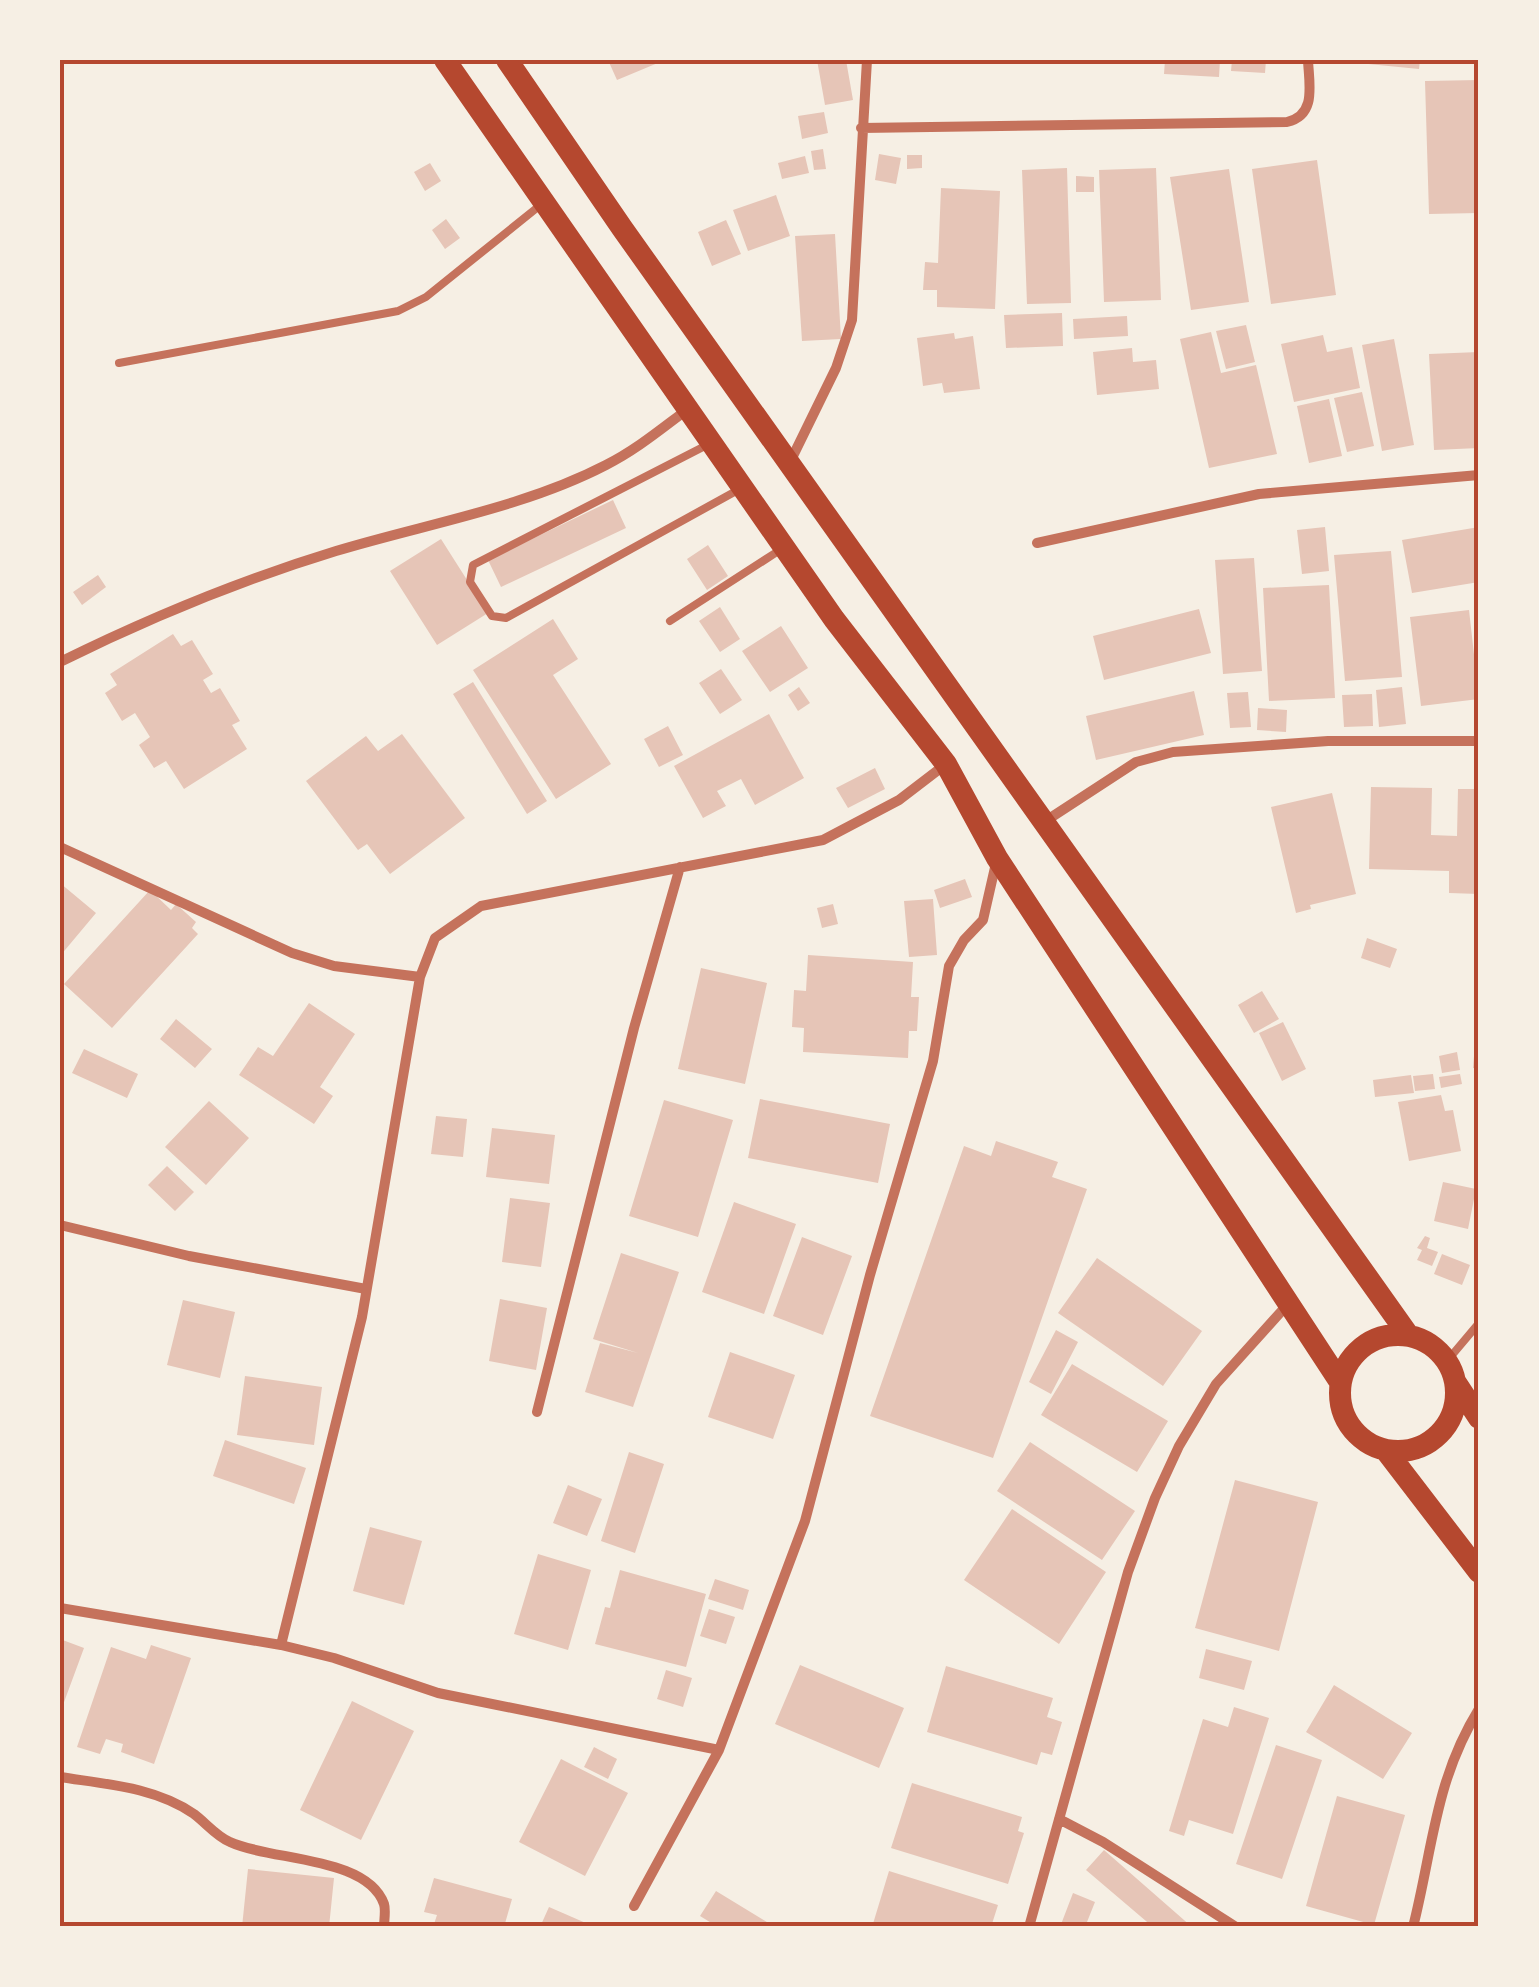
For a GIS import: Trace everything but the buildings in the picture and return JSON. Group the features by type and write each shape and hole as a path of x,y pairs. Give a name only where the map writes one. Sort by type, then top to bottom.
{"main road":[{"path":"445,60 834,619 946,764 997,858 1340,1382"},
{"path":"507,60 1409,1336"},
{"path":"1451,1371 1456,1405 1447,1426 1431,1442 1410,1451 1387,1452 1365,1442 1348,1426 1340,1405 1340,1382 1348,1360 1364,1344 1386,1335 1409,1336 1430,1344 1451,1371 1479,1418"},
{"path":"1387,1452 1479,1572"}],"street":[{"path":"789,464 836,368 852,320 866,60"},
{"path":"860,128 1286,122 1302,115 1310,102 1308,60"},
{"path":"60,662 133,626 224,589 336,551 532,496 638,447 688,409"},
{"path":"1037,543 1259,494 1479,475"},
{"path":"1043,823 1136,762 1173,752 1328,740 1479,741"},
{"path":"280,1646 355,1350 420,977 435,938 481,906 823,840 899,800 946,764"},
{"path":"60,847 292,953 334,966 420,977"},
{"path":"634,1906 719,1750 805,1521 870,1275 933,1061 950,966 964,940 982,920 997,858"},
{"path":"538,1412 634,1028 680,867"},
{"path":"60,1225 189,1256 366,1289"},
{"path":"1029,1927 1128,1572 1155,1498 1179,1446 1216,1384 1288,1304"},
{"path":"60,1608 280,1646 334,1658 438,1693 719,1750"},
{"path":"1413,1927 1439,1796 1459,1740 1479,1709"},
{"path":"60,1778 124,1787 162,1798 193,1814 226,1841 262,1854 344,1868 368,1883 384,1904 384,1927"},
{"path":"1059,1818 1236,1927"}],"lane":[{"path":"118,363 398,311 426,298 543,202"},
{"path":"711,442 472,565 470,582 492,616 506,618 742,487"},
{"path":"670,620 785,547"},
{"path":"1451,1371 1479,1324"}]}
